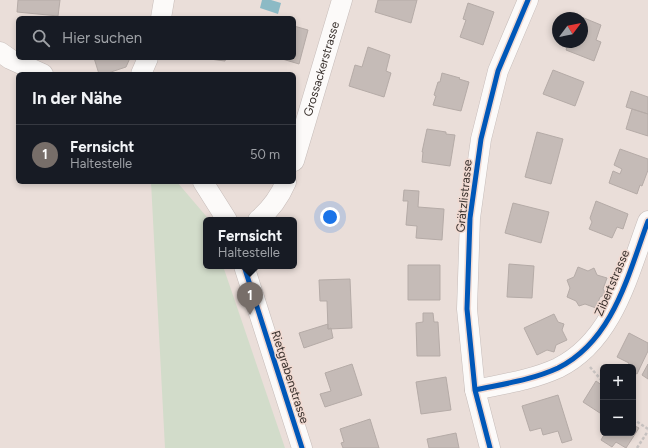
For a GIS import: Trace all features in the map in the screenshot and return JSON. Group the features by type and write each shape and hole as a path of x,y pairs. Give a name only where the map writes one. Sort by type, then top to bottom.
{"street":[{"path":"161,16 164,0"},
{"name":"Grossackerstrasse","path":"296,154 342,0"},
{"name":"Grätzlistrasse","path":"490,448 475,390 467,310 470,218 481,139 496,78 528,0"},
{"path":"0,52 39,72"},
{"path":"143,72 147,60"},
{"path":"204,184 225,217"},
{"path":"261,217 268,211 285,184"},
{"name":"Zibertstrasse","path":"475,390 532,378 558,368 579,354 596,338 611,316 623,289 648,222"},
{"name":"Rietgrabenstrasse","path":"245,269 302,448"}],"path":[{"path":"636,421 648,430 637,448"}],"green space":[{"path":"151,184 179,184 206,216 203,217 203,269 224,269 285,448 165,448"}],"water":[{"path":"262,0 271,0 281,3 278,14 260,8"}],"building":[{"path":"18,0 60,0 58,16 17,12"},
{"path":"378,0 417,0 411,23 375,12"},
{"path":"468,3 494,12 483,45 460,37 466,20 463,19"},
{"path":"588,20 601,25 596,40 601,42 594,61 566,50 567,48 588,48"},
{"path":"296,27 308,30 299,64 286,60 296,60"},
{"path":"368,47 390,55 386,71 391,73 384,97 349,86 355,65 362,67"},
{"path":"95,60 129,60 126,67 111,72 98,72"},
{"path":"553,70 584,82 575,106 543,94"},
{"path":"442,73 469,82 461,111 433,105 436,96 434,95"},
{"path":"631,91 648,97 648,114 626,107"},
{"path":"632,109 648,114 648,136 626,129"},
{"path":"427,129 455,135 450,166 422,162 422,152"},
{"path":"537,132 563,139 551,184 525,177"},
{"path":"620,149 648,159 648,170 642,186 640,185 637,194 609,183 613,171 620,174 622,169 614,165"},
{"path":"404,190 419,191 418,207 444,209 442,240 416,238 417,226 406,225 408,201 403,201"},
{"path":"596,201 628,214 623,229 617,227 612,238 589,229 592,222 590,218"},
{"path":"513,203 549,212 541,243 505,233"},
{"path":"509,264 534,266 532,298 507,297"},
{"path":"408,265 440,265 440,300 408,300"},
{"path":"578,267 588,271 594,268 597,275 607,278 603,289 606,294 600,297 596,308 585,304 579,306 576,301 567,297 570,288 567,280 574,277"},
{"path":"350,279 352,328 328,329 327,301 320,301 319,280"},
{"path":"423,313 433,313 434,322 438,322 440,356 417,356 416,323 423,322"},
{"path":"554,314 558,322 564,324 562,330 567,340 556,345 554,352 547,350 537,355 524,328"},
{"path":"328,324 328,329 331,328 333,338 304,348 299,333"},
{"path":"629,333 648,343 648,351 637,374 636,364 628,364 617,357"},
{"path":"352,364 362,395 325,407 320,394 331,391 325,373"},
{"path":"648,364 648,379 642,375"},
{"path":"446,377 451,410 421,414 416,382"},
{"path":"596,381 600,384 600,413 583,402"},
{"path":"558,395 572,440 562,443 558,431 543,435 541,428 530,431 522,406"},
{"path":"370,419 379,448 343,448 341,443 344,442 340,429"},
{"path":"456,433 459,448 429,448 427,439"},
{"path":"603,436 634,436 626,448 616,442 612,447 601,440"}],"cycle path":[{"path":"490,448 475,390 467,309 470,218 481,139 498,71 528,0"},
{"path":"475,390 538,376 558,368 577,356 592,341 605,324 616,305 648,221"},
{"path":"245,269 302,448"}],"place":[{"name":"Fernsicht","path":"250,315"}]}
